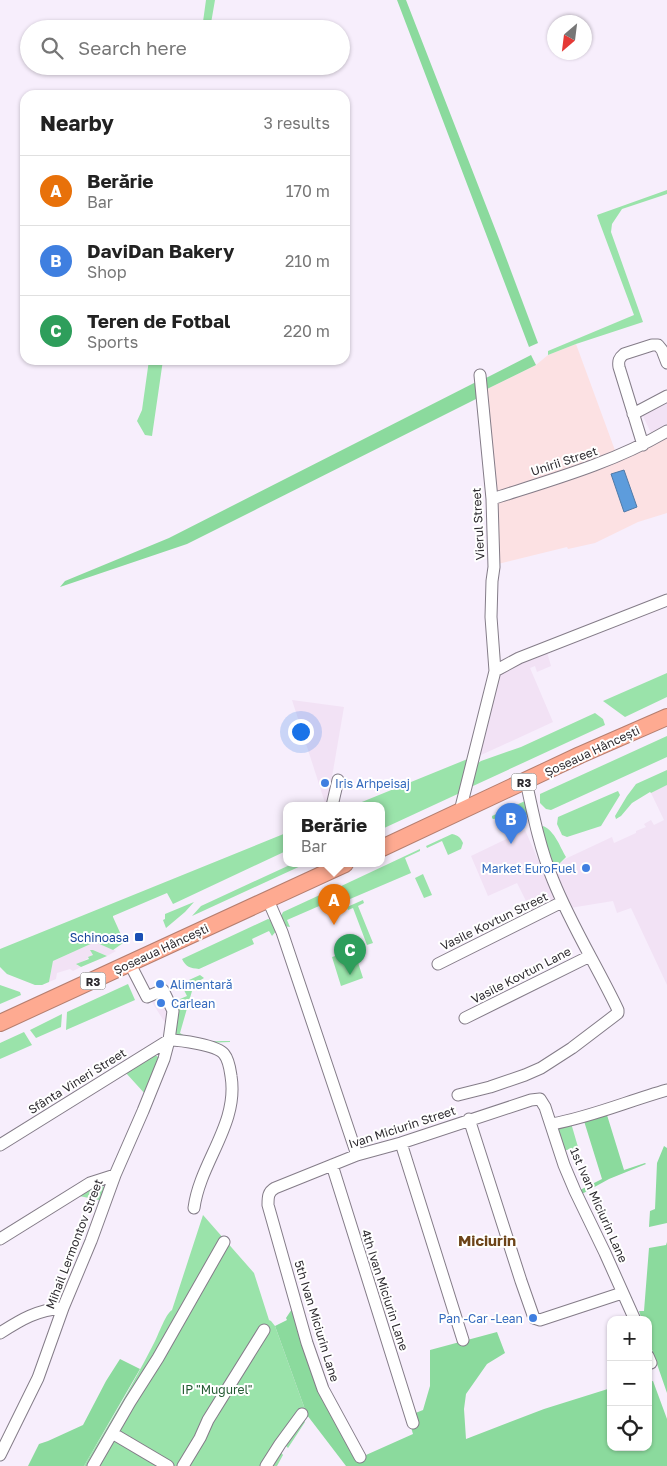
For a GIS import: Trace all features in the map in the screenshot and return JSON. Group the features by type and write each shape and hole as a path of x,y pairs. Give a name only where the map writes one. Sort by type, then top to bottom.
{"highway":[{"name":"Șoseaua Hâncești","path":"385,847 580,755 667,717"},
{"name":"Șoseaua Hâncești","path":"0,1023 339,867"}],"street":[{"path":"643,445 618,367 620,357 652,345 658,345 667,363"},
{"name":"Vierul Street","path":"460,812 495,671 491,617 494,567 492,499 480,376"},
{"path":"633,414 667,396"},
{"name":"Unirii Street","path":"492,499 590,467 643,445 667,431"},
{"path":"495,671 519,658 667,600"},
{"path":"333,802 338,780"},
{"name":"Vasile Kovtun Street","path":"458,1095 490,1087 542,1068 618,1013 562,902 552,878 534,819 526,781"},
{"path":"268,900 282,932 357,1155"},
{"name":"Vasile Kovtun Street","path":"438,964 562,902"},
{"name":"Vasile Kovtun Lane","path":"465,1018 590,956"},
{"name":"Mihail Lermontov Street","path":"0,1455 38,1378 115,1175 164,1059 173,1011 163,990 148,996 130,964"},
{"path":"169,1040 216,1048 221,1051 229,1064 232,1084 232,1095 227,1120 197,1190 194,1208"},
{"name":"Sfânta Vineri Street","path":"0,1144 169,1040"},
{"path":"552,1124 574,1120 667,1090"},
{"name":"Ivan Miciurin Street","path":"275,1188 357,1155 530,1100 540,1099"},
{"name":"1st Ivan Miciurin Lane","path":"540,1099 552,1124 569,1178 633,1316"},
{"path":"470,1120 533,1316 540,1320 622,1293"},
{"path":"401,1142 463,1340"},
{"name":"4th Ivan Miciurin Lane","path":"332,1165 413,1422"},
{"path":"0,1239 90,1183 115,1175"},
{"name":"5th Ivan Miciurin Lane","path":"275,1188 269,1194 268,1204 307,1343 326,1396 360,1457"},
{"path":"94,1466 224,1242"},
{"path":"0,1333 34,1314 64,1308"},
{"path":"182,1466 264,1330"},
{"path":"266,1466 302,1414"},
{"path":"112,1433 168,1466"}],"shaded area":[{"path":"576,344 616,453 494,494 485,390 536,365 548,355"},
{"path":"667,400 667,427 653,437 642,414"},
{"path":"667,434 667,513 638,522 595,543 568,549 567,547 498,564 495,502"},
{"path":"547,652 551,666 537,672 535,666 530,668 553,722 481,755 479,751 499,675 526,660"},
{"name":"Iris Arhpeisaj","path":"292,700 344,707 328,802 325,802"},
{"path":"667,785 667,985 631,908 617,913 613,901 570,908 553,870 565,859 612,837 614,843 646,827 644,824 651,820 654,825 664,820 651,793"},
{"path":"525,830 554,896 552,902 532,913 517,883 488,896 471,856"},
{"path":"95,942 116,951 107,956 93,950 91,951 93,955 77,965 81,967 73,971 70,969 57,973 56,979 49,982 53,961"},
{"path":"161,994 170,1012 167,1026 150,999"}],"green space":[{"path":"206,0 215,0 212,20 203,20"},
{"path":"397,0 406,0 499,239 538,343 529,347"},
{"path":"667,190 667,194 622,209 612,224 611,232 643,322 548,355 548,351 634,315 597,215"},
{"path":"531,355 536,365 485,390 484,379"},
{"path":"148,365 162,365 152,436 145,435 137,421 142,410"},
{"path":"476,382 478,398 187,544 60,587 65,581 169,538"},
{"path":"667,673 667,697 625,717 603,701"},
{"path":"595,713 603,719 605,725 473,786 471,781 475,765 481,761 521,747"},
{"path":"667,736 667,757 551,810 546,809 540,803 540,794"},
{"path":"470,758 462,792 385,828 385,802 362,802"},
{"path":"667,770 667,785 650,792 632,803 616,819 615,816 636,784"},
{"path":"618,791 620,795 601,826 567,837 562,835 557,824 558,817"},
{"path":"525,801 528,815 492,818 492,816"},
{"path":"542,827 554,835 566,857 553,870"},
{"path":"283,834 283,852 173,904 167,893 113,916 123,943 113,950 95,942 53,961 49,982 42,985 35,985 7,974 0,967 0,949"},
{"path":"452,834 458,836 463,843 461,849 448,855 442,841 427,848 426,846"},
{"path":"420,849 420,851 405,858 411,873 343,902 337,888"},
{"path":"286,867 298,867 192,916 201,906"},
{"path":"423,874 432,895 424,898 415,878"},
{"path":"335,888 341,904 336,905 333,900 287,920 290,927 284,926 280,918 283,912"},
{"path":"363,900 364,903 358,906 373,943 367,945 353,908 348,910 347,907"},
{"path":"194,902 166,928 163,920 165,919 165,914"},
{"path":"268,919 271,920 277,930 272,936 269,931 252,939 254,944 199,969 189,967 182,959"},
{"path":"90,950 107,956 81,967 76,964 89,959 88,957 93,955"},
{"path":"354,950 363,978 341,986 332,957"},
{"path":"200,975 204,978 194,984 180,1033 198,1040 230,1042 205,1043 176,1035 173,1002 187,996 182,986"},
{"path":"128,984 135,1000 66,1030 67,1012"},
{"path":"0,985 20,992 21,995 0,1004"},
{"path":"62,1014 61,1027 36,1038 30,1030"},
{"path":"24,1032 32,1045 0,1059 0,1043"},
{"path":"155,1055 160,1058 146,1095 126,1073"},
{"path":"607,1115 624,1170 646,1164 609,1179 580,1195 578,1191 602,1179 584,1121"},
{"path":"571,1123 578,1147 563,1151 555,1127"},
{"path":"664,1146 667,1148 667,1223 649,1227 650,1211 655,1209 657,1163"},
{"path":"96,1185 105,1187 99,1205 99,1200 79,1196"},
{"name":"IP \"Mugurel\"","path":"203,1215 254,1273 269,1320 275,1326 307,1415 303,1420 305,1422 288,1448 284,1444 280,1451 283,1455 277,1466 84,1466 136,1377 169,1312 172,1310"},
{"path":"667,1242 667,1393 652,1350 652,1316 641,1316 639,1311 644,1311 649,1248 666,1245"},
{"path":"294,1306 357,1459 413,1434 410,1424 413,1414 423,1410 430,1386 430,1350 497,1332 505,1353 487,1364 466,1394 464,1409 466,1439 544,1409 607,1389 607,1451 652,1451 653,1381 667,1419 667,1466 346,1466 307,1415 275,1326 287,1320 286,1318"},
{"path":"120,1359 140,1369 84,1466 28,1466 39,1444 83,1425"}],"water":[{"path":"624,470 637,507 624,512 611,474"}],"place":[{"name":"Iris Arhpeisaj","path":"325,783"},
{"name":"DaviDan Bakery","path":"511,844"},
{"name":"Market EuroFuel","path":"586,868"},
{"name":"Berărie","path":"334,925"},
{"name":"Schinoasa","path":"139,937"},
{"name":"Teren de Fotbal","path":"350,975"},
{"name":"Alimentară","path":"160,984"},
{"name":"Carlean","path":"161,1003"},
{"name":"Pan -Car -Lean","path":"533,1318"}],"district":[{"name":"Miciurin","path":"487,1240"}]}
